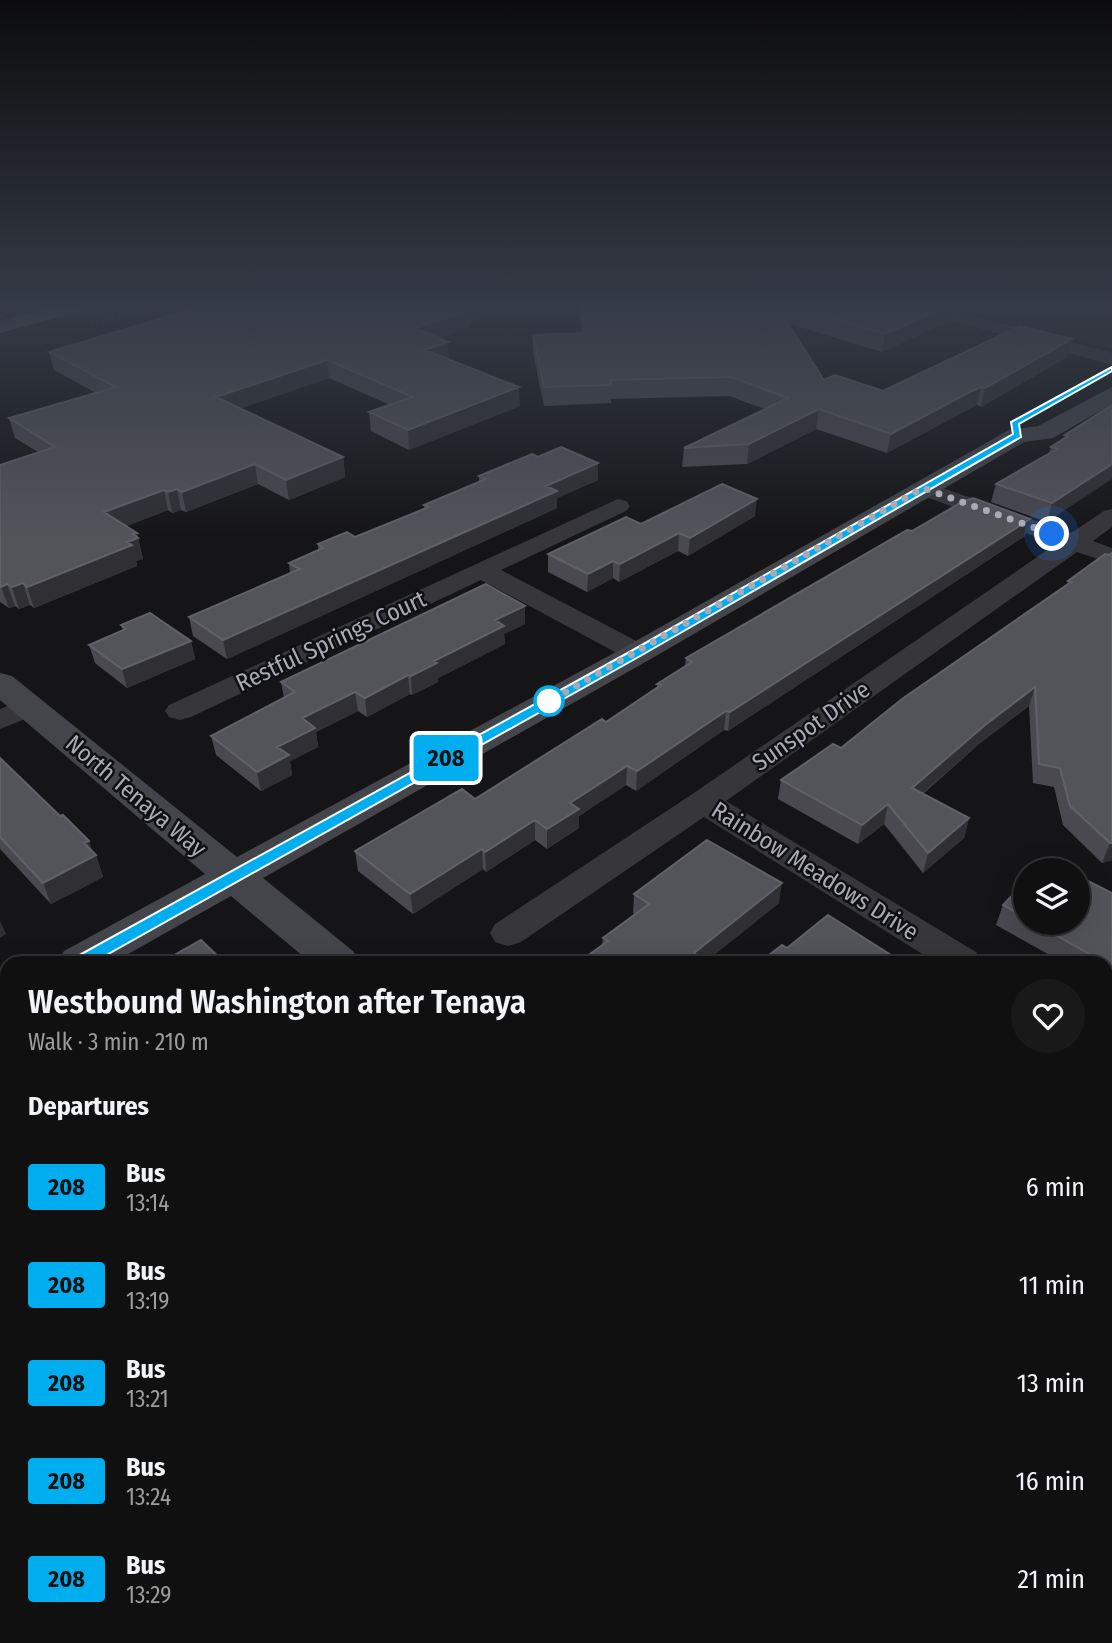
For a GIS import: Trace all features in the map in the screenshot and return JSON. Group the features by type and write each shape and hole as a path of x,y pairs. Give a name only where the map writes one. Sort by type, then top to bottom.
{"main road":[{"path":"1018,435 1014,424 1086,384"},
{"path":"90,956 638,653 1018,435 1044,433 1112,394"},
{"name":"North Tenaya Way","path":"0,683 14,713 233,876 331,956"}],"street":[{"path":"923,488 1112,556"},
{"name":"Restful Springs Court","path":"180,711 618,506"},
{"name":"Sunspot Drive","path":"508,933 703,802 1112,516"},
{"path":"482,570 638,653"},
{"name":"Rainbow Meadows Drive","path":"703,802 953,956"}],"building":[{"path":"110,384 256,384 216,397 343,457 286,480 255,464 182,492 177,489 168,492 164,490 104,512 137,533 133,534 138,538 127,542 132,545 27,587 23,583 1,587 0,465 55,447 9,418 116,387"},
{"path":"382,384 511,384 519,387 408,430 369,412 413,397"},
{"path":"543,384 611,385 544,387"},
{"path":"749,384 861,384 883,391 898,384 993,384 970,392 891,434 819,409 749,444 684,448 788,398"},
{"path":"1112,405 1112,464 1052,503 996,484 1057,449 1051,447"},
{"path":"561,447 598,463 546,486 557,491 223,640 189,617 300,569 289,563 323,548 318,544 347,532 355,537 429,507 424,505 486,479 479,476 532,454 538,457"},
{"path":"722,484 757,499 690,538 679,533 620,564 613,561 588,574 548,554 626,517 641,524"},
{"path":"973,498 1030,519 730,712 726,711 637,771 627,766 570,803 579,809 547,829 535,820 410,894 355,851 462,789 475,799 602,719 606,722 692,662 686,658 907,530 912,531"},
{"path":"1112,553 1112,843 1070,806 1060,768 1039,764 1035,687 985,725 912,788 969,818 928,853 888,804 862,825 781,780 833,744 841,748 902,699 1071,582 1068,581 1105,554"},
{"path":"486,584 525,606 495,620 504,626 434,661 437,663 365,698 355,692 302,718 315,728 277,747 289,755 257,772 211,736 295,692 281,682"},
{"path":"150,613 191,641 122,669 89,645 126,629 121,625"},
{"path":"0,758 89,841 84,843 96,855 43,883 0,837"},
{"path":"707,840 782,883 694,953 697,956 587,956 608,941 603,938 649,904 634,894"},
{"path":"1090,882 1112,893 1112,956 1093,956 1056,935 1090,935"},
{"path":"1013,895 1013,911 1003,905"},
{"path":"828,915 893,956 768,956 782,945 787,948"},
{"path":"201,940 218,956 173,956"}],"bus line":[{"name":"208","path":"90,956 638,653 1018,435 1014,424 1086,384"}],"route":[{"path":"549,701 541,706 923,488 1052,534"}]}
